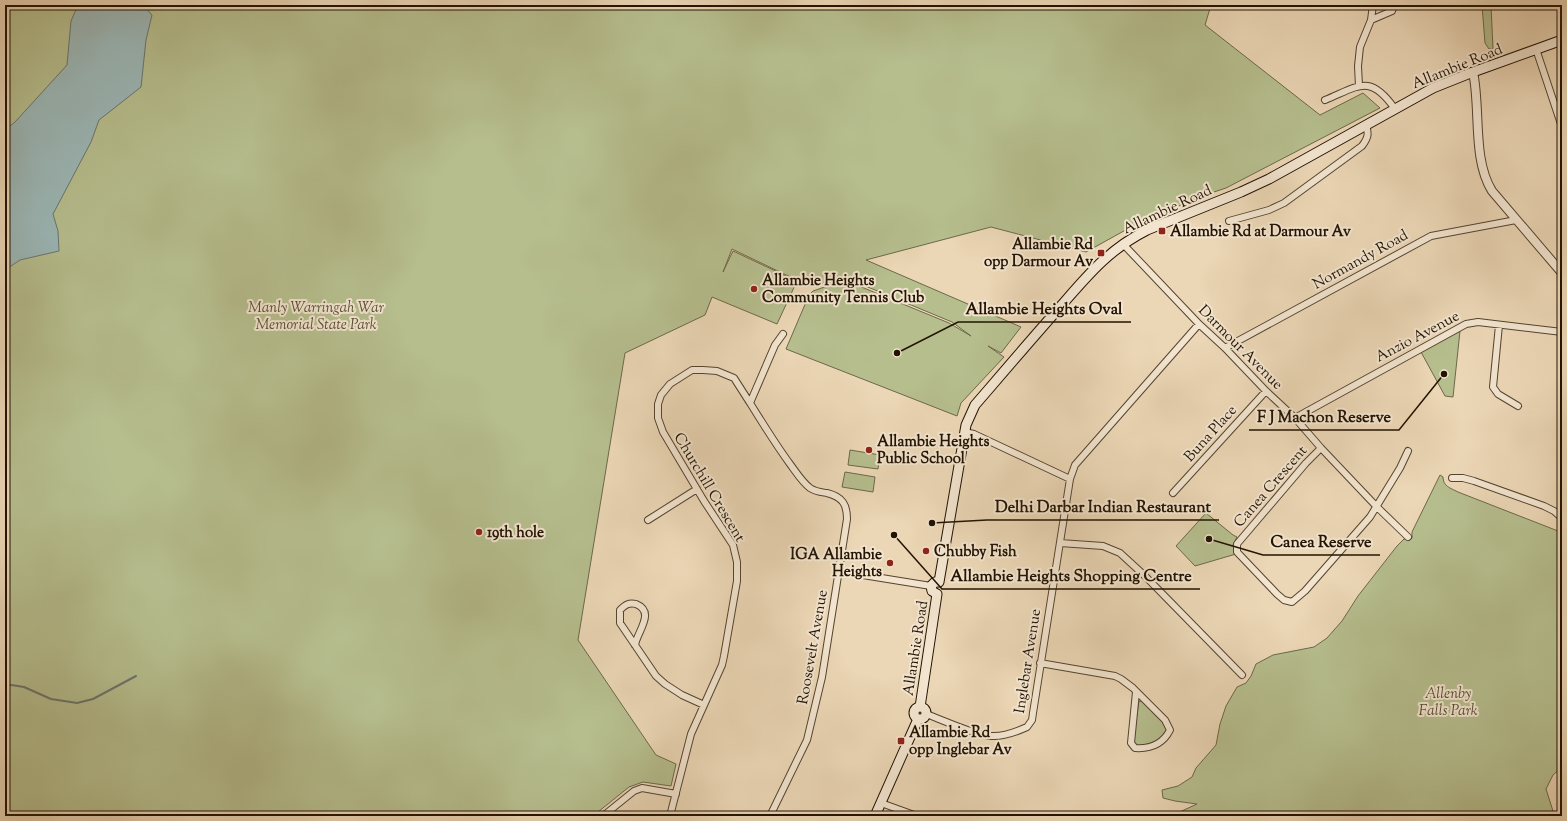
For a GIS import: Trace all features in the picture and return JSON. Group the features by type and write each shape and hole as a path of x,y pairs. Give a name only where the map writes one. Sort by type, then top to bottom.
{"main road":[{"name":"Allambie Road","path":"875,816 921,713 936,587 964,432 970,414 988,390 1096,266 1123,244 1147,230 1253,187 1433,88 1562,40"}],"street":[{"path":"1358,86 1360,47 1372,20 1373,5"},
{"path":"1372,20 1392,11 1394,5"},
{"path":"1536,50 1562,128"},
{"path":"1473,72 1476,86 1484,175 1492,191 1562,273"},
{"path":"1325,100 1358,86 1367,85 1377,89 1387,98 1395,109"},
{"path":"1230,221 1269,210 1284,203 1362,146 1369,132 1366,125"},
{"name":"Normandy Road","path":"1225,348 1431,236 1516,220"},
{"name":"Darmour Avenue","path":"1123,244 1199,324 1295,418 1321,448 1377,507 1408,537"},
{"name":"Anzio Avenue","path":"1295,418 1466,324 1478,322 1562,332"},
{"name":"Inglebar Avenue","path":"921,713 981,734 991,736 1005,735 1027,727 1032,720 1070,479 1075,465 1199,324"},
{"path":"1499,325 1493,387 1498,394 1518,406"},
{"path":"750,403 775,345 783,334"},
{"name":"Churchill Crescent","path":"670,816 691,734 724,656 737,580 737,562 733,545 663,432 658,418 658,404 661,395 670,384 692,370 717,371 734,378 750,403"},
{"name":"Buna Place","path":"1173,494 1266,391"},
{"name":"Roosevelt Avenue","path":"750,403 778,448 802,480 818,493 828,493 841,500 847,508 847,519 822,677 807,740 770,816"},
{"path":"964,432 974,434 1070,479"},
{"name":"Canea Crescent","path":"1321,448 1306,463 1237,544 1237,552 1267,584 1284,600 1292,602 1299,597 1370,517 1377,507"},
{"path":"1377,507 1400,468 1408,451"},
{"path":"1452,478 1463,478 1474,481 1544,506 1554,511 1562,518"},
{"path":"648,520 697,489"},
{"path":"1060,543 1103,546 1120,553 1145,576 1242,675"},
{"path":"838,571 936,587"},
{"path":"635,644 636,637 646,618 644,611 640,606 634,603 627,604 620,610 620,623 656,676 682,695 704,705"},
{"path":"1040,663 1115,676 1127,683 1165,720 1170,730 1160,743 1142,748 1135,748 1131,743 1136,692"},
{"path":"603,816 634,791 642,788 676,794"},
{"path":"881,803 917,816"}],"green space":[{"name":"Manly Warringah War Memorial State Park","path":"5,5 1211,5 1205,25 1320,115 1363,93 1380,108 1226,188 1140,222 1086,252 991,227 866,260 1021,327 1001,353 988,346 1004,357 961,403 957,416 786,349 809,295 813,291 836,283 859,286 949,323 971,336 952,322 863,285 836,281 809,286 732,249 723,272 733,251 797,281 777,324 712,297 705,315 625,353 578,640 656,755 676,764 671,786 643,782 629,787 593,816 5,816"},
{"path":"1482,5 1491,5 1493,49 1489,49 1485,43"},
{"path":"1460,331 1453,397 1445,396 1421,352"},
{"path":"850,450 880,455 878,469 848,465"},
{"path":"845,472 875,477 873,492 842,487"},
{"name":"Allenby Falls Park","path":"1440,475 1443,477 1446,485 1458,492 1558,531 1562,547 1562,767 1553,775 1546,789 1556,816 1171,816 1197,804 1163,798 1162,790 1178,786 1192,777 1196,768 1216,745 1220,724 1226,706 1237,687 1246,683 1256,664 1273,655 1314,647 1327,638 1342,621 1358,596 1397,546 1404,539 1410,540 1412,538 1412,532"},
{"path":"1206,513 1237,537 1233,545 1236,554 1195,566 1176,546"},
{"path":"1139,701 1143,702 1167,728 1162,736 1154,742 1136,746 1133,741"}],"water":[{"path":"78,5 143,5 152,15 146,40 141,87 99,120 91,142 53,214 58,231 59,251 20,260 5,270 5,130 15,122 67,65 71,21"}],"waterway":[{"path":"5,684 24,687 51,699 77,703 93,699 136,676"}],"place":[{"name":"Allambie Rd at Darmour Av","path":"1162,231"},
{"name":"Allambie Rd opp Darmour Av","path":"1101,253"},
{"name":"Allambie Heights Community Tennis Club","path":"754,289"},
{"name":"Allambie Heights Oval","path":"897,353"},
{"name":"F J Machon Reserve","path":"1444,374"},
{"name":"Allambie Heights Public School","path":"869,450"},
{"name":"Delhi Darbar Indian Restaurant","path":"932,523"},
{"name":"19th hole","path":"479,532"},
{"name":"Allambie Heights Shopping Centre","path":"894,535"},
{"name":"Canea Reserve","path":"1209,539"},
{"name":"Chubby Fish","path":"926,551"},
{"name":"IGA Allambie Heights","path":"890,563"},
{"name":"Allambie Rd opp Inglebar Av","path":"901,741"}]}
